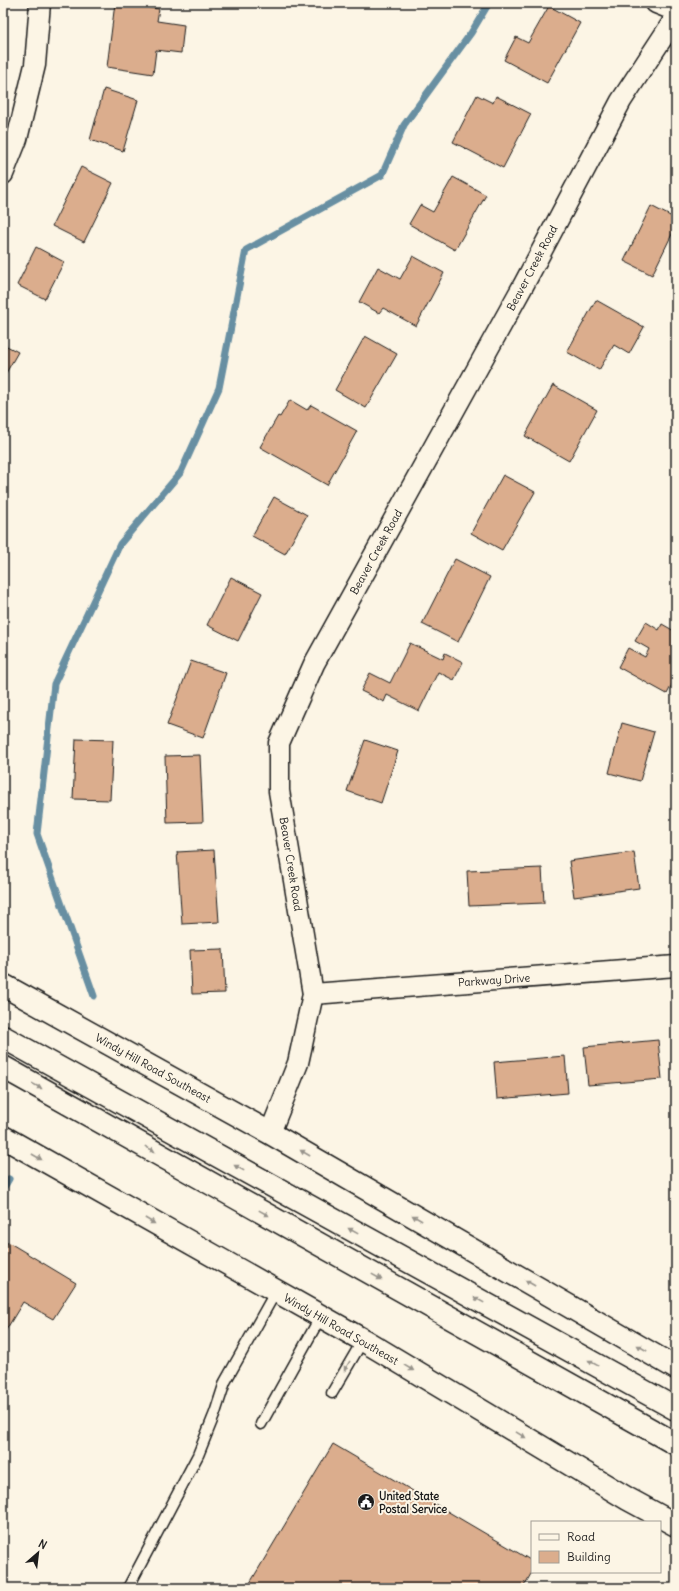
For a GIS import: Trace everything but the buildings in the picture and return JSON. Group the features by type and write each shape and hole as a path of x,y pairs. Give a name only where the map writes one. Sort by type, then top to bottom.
{"street":[{"path":"3,174 17,139 35,65 40,3"},
{"path":"656,3 676,11"},
{"name":"Beaver Creek Road","path":"270,1133 298,1064 313,994 279,791 278,743 314,664 524,284 622,101 676,17"},
{"name":"Parkway Drive","path":"313,994 676,966"},
{"name":"Windy Hill Road Southeast","path":"3,985 270,1133 676,1368"},
{"path":"3,1037 676,1409"},
{"path":"3,1067 676,1444"},
{"name":"Windy Hill Road Southeast","path":"3,1138 363,1340 628,1499 676,1525"}],"lane":[{"path":"128,1588 198,1455 215,1413 225,1382 276,1292"},
{"path":"261,1424 321,1316"},
{"path":"332,1392 363,1340"}],"waterway":[{"path":"94,996 37,834 54,684 120,544 181,472 219,388 246,250 382,175 404,125 471,33 489,3"},
{"path":"3,1189 9,1179"}],"place":[{"name":"United State Postal Service","path":"366,1502"}]}
